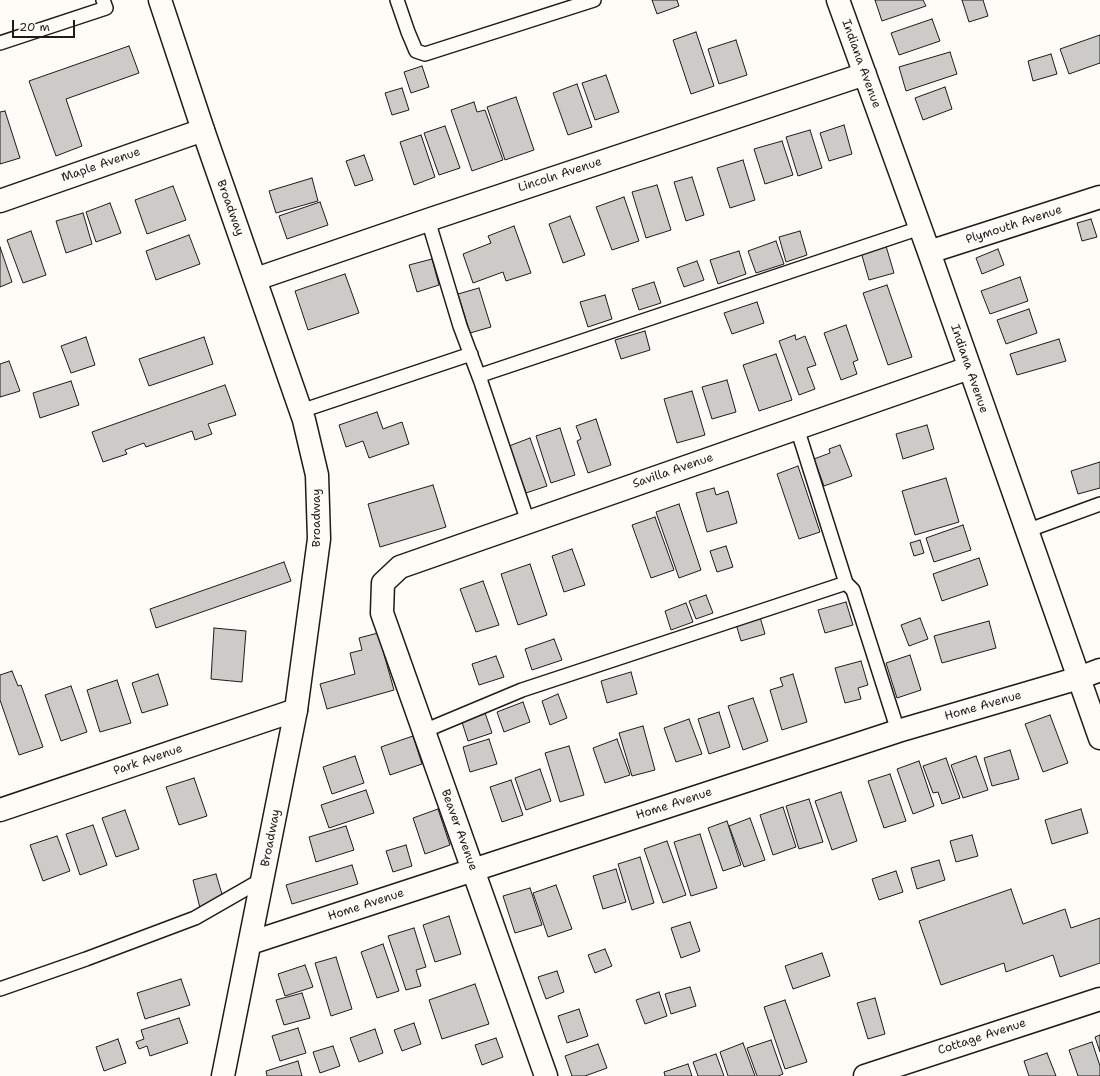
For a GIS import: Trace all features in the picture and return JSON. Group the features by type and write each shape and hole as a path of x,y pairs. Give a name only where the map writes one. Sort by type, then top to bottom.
{"street":[{"name":"Broadway","path":"160,0 203,130 304,420 317,475 319,539 296,710 223,1076"},
{"name":"Indiana Avenue","path":"838,0 929,252 1100,738"},
{"name":"Lincoln Avenue","path":"256,279 864,74"},
{"name":"Maple Avenue","path":"0,201 203,130"},
{"name":"Plymouth Avenue","path":"929,252 1100,197"},
{"name":"Savilla Avenue","path":"382,582 400,567 969,368"},
{"name":"Beaver Avenue","path":"382,582 382,613 546,1076"},
{"name":"Home Avenue","path":"250,943 898,731 1079,678 1100,670"},
{"name":"Park Avenue","path":"0,810 296,710"},
{"name":"Cottage Avenue","path":"865,1076 1100,999"}],"lane":[{"path":"0,43 106,8 103,0"},
{"path":"397,0 416,51 425,54 594,0"},
{"path":"428,220 460,326 481,382 528,522"},
{"path":"481,382 481,375 920,228"},
{"path":"301,411 471,354"},
{"path":"797,428 846,583 853,590 898,731"},
{"path":"1026,531 1100,504"},
{"path":"424,731 522,690 846,583"},
{"path":"0,989 86,959 195,918 262,879"}],"building":[{"path":"652,0 677,0 679,6 657,14"},
{"path":"875,0 923,0 926,6 882,21"},
{"path":"962,0 983,0 988,16 969,22"},
{"path":"932,19 940,41 899,55 891,33"},
{"path":"696,32 714,86 691,94 673,40"},
{"path":"1100,35 1100,63 1069,74 1060,49"},
{"path":"736,40 747,75 719,84 708,49"},
{"path":"129,46 139,73 66,99 82,146 56,156 29,81"},
{"path":"950,52 957,74 906,91 899,67"},
{"path":"1051,54 1057,74 1033,81 1028,61"},
{"path":"422,66 429,87 411,93 404,72"},
{"path":"606,75 619,112 595,120 582,83"},
{"path":"577,84 592,127 568,135 553,93"},
{"path":"945,87 952,109 923,120 915,98"},
{"path":"402,88 409,110 392,115 385,93"},
{"path":"516,97 534,150 505,160 487,107"},
{"path":"474,102 477,112 485,110 503,160 472,171 451,110"},
{"path":"5,111 20,158 0,164 0,112"},
{"path":"844,125 852,154 829,161 820,133"},
{"path":"445,126 460,168 439,175 424,133"},
{"path":"810,130 822,168 798,176 786,137"},
{"path":"421,135 435,177 414,185 400,142"},
{"path":"782,141 793,175 765,184 754,149"},
{"path":"364,155 373,180 355,186 346,161"},
{"path":"743,160 755,200 730,208 717,168"},
{"path":"692,177 704,215 686,221 674,182"},
{"path":"312,178 318,201 276,213 269,191"},
{"path":"657,185 671,230 646,238 632,192"},
{"path":"173,186 186,220 147,234 135,200"},
{"path":"624,197 639,241 612,250 596,207"},
{"path":"320,202 328,225 287,239 279,216"},
{"path":"110,203 121,233 96,242 86,212"},
{"path":"83,213 92,244 66,253 56,221"},
{"path":"570,216 585,255 563,263 549,224"},
{"path":"1091,219 1097,237 1082,241 1077,223"},
{"path":"514,226 531,273 506,281 503,272 473,283 463,254 491,243 488,236"},
{"path":"31,231 46,275 23,283 7,240"},
{"path":"800,231 807,255 786,262 779,237"},
{"path":"189,235 200,264 156,280 146,251"},
{"path":"776,241 784,264 756,273 748,251"},
{"path":"886,246 894,273 869,280 861,252"},
{"path":"0,247 12,282 0,287"},
{"path":"998,249 1004,265 982,274 976,258"},
{"path":"739,251 746,274 718,284 710,260"},
{"path":"432,259 439,285 417,292 409,265"},
{"path":"697,261 704,280 684,287 677,268"},
{"path":"345,274 359,313 308,330 295,291"},
{"path":"1020,277 1028,301 990,314 981,291"},
{"path":"654,282 661,303 639,310 632,289"},
{"path":"887,285 912,357 888,365 863,293"},
{"path":"479,288 491,327 470,333 458,294"},
{"path":"605,295 612,319 588,327 580,302"},
{"path":"757,302 764,323 732,334 724,313"},
{"path":"1029,309 1037,333 1006,344 997,320"},
{"path":"846,325 858,360 853,362 857,374 841,380 824,333"},
{"path":"645,331 650,350 621,359 615,340"},
{"path":"795,335 796,340 805,336 816,365 807,368 815,389 799,395 779,341"},
{"path":"86,337 95,365 71,373 61,346"},
{"path":"204,337 213,364 149,386 139,359"},
{"path":"1059,339 1066,361 1017,375 1010,354"},
{"path":"776,354 792,400 759,411 743,365"},
{"path":"9,361 20,391 0,397 0,364"},
{"path":"727,380 736,412 712,419 702,387"},
{"path":"71,381 79,405 40,418 33,393"},
{"path":"225,385 236,415 208,424 212,434 195,440 192,431 146,447 144,443 125,450 127,454 103,462 92,432"},
{"path":"692,391 705,435 677,443 664,399"},
{"path":"377,412 383,429 402,422 409,444 369,458 363,441 346,447 339,425"},
{"path":"596,419 611,465 588,473 577,441 581,439 576,426"},
{"path":"927,425 934,449 903,459 896,434"},
{"path":"560,428 575,475 551,483 536,436"},
{"path":"530,438 547,486 526,493 509,446"},
{"path":"840,445 852,476 824,486 814,459 830,453 829,449"},
{"path":"1100,462 1100,488 1078,494 1071,471"},
{"path":"798,466 820,532 799,539 777,474"},
{"path":"946,478 959,522 915,535 902,491"},
{"path":"433,485 446,527 380,547 368,504"},
{"path":"714,488 716,495 728,491 737,523 707,532 696,493"},
{"path":"679,504 701,570 679,578 656,512"},
{"path":"655,517 674,570 651,578 632,525"},
{"path":"963,525 971,550 934,562 926,538"},
{"path":"920,540 924,553 914,556 910,543"},
{"path":"726,546 733,567 717,572 710,551"},
{"path":"572,549 585,585 564,592 552,556"},
{"path":"979,558 988,585 942,601 933,574"},
{"path":"284,562 291,581 156,628 150,609"},
{"path":"530,564 547,615 518,625 501,574"},
{"path":"483,581 499,625 476,632 460,589"},
{"path":"706,595 713,613 696,619 689,601"},
{"path":"846,602 853,625 825,633 818,610"},
{"path":"686,603 693,622 671,630 665,611"},
{"path":"760,617 765,634 741,641 736,624"},
{"path":"920,618 928,639 909,646 901,625"},
{"path":"989,621 996,648 942,663 934,636"},
{"path":"214,628 246,631 242,682 211,679"},
{"path":"378,633 394,690 327,709 320,684 355,674 350,653 362,650 359,638"},
{"path":"554,639 562,660 532,670 525,649"},
{"path":"910,655 921,690 897,698 886,663"},
{"path":"496,656 504,677 479,685 472,664"},
{"path":"861,661 868,685 858,688 861,699 845,703 835,668"},
{"path":"12,671 18,686 21,685 43,747 19,755 0,700 0,675"},
{"path":"631,672 637,694 607,703 601,681"},
{"path":"158,674 168,705 142,713 132,683"},
{"path":"793,674 807,722 782,730 770,690 783,686 780,678"},
{"path":"117,680 131,723 100,732 87,690"},
{"path":"71,686 87,732 61,741 45,695"},
{"path":"558,694 567,718 550,725 542,701"},
{"path":"753,698 768,741 743,750 728,706"},
{"path":"523,702 530,722 504,732 497,712"},
{"path":"484,710 492,733 468,741 461,719"},
{"path":"719,712 730,747 709,754 698,719"},
{"path":"1050,715 1068,763 1043,772 1025,724"},
{"path":"689,719 702,754 676,762 664,728"},
{"path":"643,726 655,770 632,776 619,733"},
{"path":"413,736 422,764 390,775 381,747"},
{"path":"489,739 497,764 470,772 463,747"},
{"path":"617,739 630,775 605,783 593,748"},
{"path":"569,746 584,795 560,802 545,753"},
{"path":"1010,750 1019,779 992,786 984,758"},
{"path":"355,756 364,783 332,794 323,767"},
{"path":"976,756 988,790 963,798 951,765"},
{"path":"946,758 960,798 942,804 938,792 933,793 923,766"},
{"path":"919,761 934,806 913,814 897,769"},
{"path":"540,769 551,801 526,810 515,778"},
{"path":"890,774 906,821 884,828 868,781"},
{"path":"194,778 207,816 179,825 166,787"},
{"path":"511,780 523,815 502,822 490,787"},
{"path":"366,790 374,813 329,828 321,805"},
{"path":"841,792 857,841 832,850 815,801"},
{"path":"809,799 823,842 799,849 786,806"},
{"path":"783,807 796,847 773,855 760,815"},
{"path":"438,809 450,845 425,854 413,818"},
{"path":"1081,809 1088,833 1052,844 1045,820"},
{"path":"125,810 139,849 116,857 102,818"},
{"path":"750,818 765,860 744,867 729,826"},
{"path":"727,821 741,865 723,871 708,828"},
{"path":"93,825 107,865 80,875 66,834"},
{"path":"346,826 354,850 316,862 309,837"},
{"path":"700,834 717,888 691,896 674,842"},
{"path":"972,835 978,856 956,862 950,841"},
{"path":"57,836 70,871 43,881 30,845"},
{"path":"667,841 686,895 663,903 644,849"},
{"path":"406,845 412,866 393,872 386,851"},
{"path":"640,857 654,903 632,910 618,864"},
{"path":"939,860 945,880 917,889 911,868"},
{"path":"352,865 358,884 292,904 286,885"},
{"path":"616,869 626,902 603,909 593,876"},
{"path":"896,871 903,892 879,900 872,879"},
{"path":"216,874 224,901 200,908 193,880"},
{"path":"556,885 572,929 548,937 533,893"},
{"path":"530,888 542,925 515,933 503,896"},
{"path":"1011,889 1023,924 1065,909 1071,928 1100,918 1100,963 1060,977 1053,955 1006,972 1004,963 941,985 919,921"},
{"path":"449,916 461,954 435,962 423,925"},
{"path":"690,922 700,951 681,958 671,928"},
{"path":"414,928 426,967 416,970 421,986 406,990 388,936"},
{"path":"383,944 399,991 377,998 361,952"},
{"path":"605,949 612,966 595,973 588,955"},
{"path":"822,953 830,976 793,989 785,966"},
{"path":"336,957 352,1009 331,1016 315,963"},
{"path":"305,965 313,987 285,996 278,974"},
{"path":"557,971 564,992 546,999 538,977"},
{"path":"181,979 190,1005 145,1019 137,993"},
{"path":"475,984 489,1024 442,1039 429,1000"},
{"path":"690,987 696,1006 671,1014 665,994"},
{"path":"659,992 667,1016 645,1024 636,1000"},
{"path":"302,993 310,1018 284,1025 276,1000"},
{"path":"875,998 885,1034 868,1039 857,1003"},
{"path":"785,1000 807,1062 785,1069 764,1007"},
{"path":"579,1009 588,1036 567,1043 558,1016"},
{"path":"179,1018 188,1043 150,1056 147,1046 139,1049 136,1042 144,1039 141,1030"},
{"path":"414,1023 421,1044 402,1051 394,1030"},
{"path":"298,1028 306,1053 280,1061 272,1036"},
{"path":"375,1029 383,1053 359,1062 350,1038"},
{"path":"1100,1035 1100,1052 1095,1037"},
{"path":"496,1038 503,1057 482,1065 475,1045"},
{"path":"118,1039 126,1063 104,1071 96,1047"},
{"path":"771,1040 783,1074 778,1076 757,1076 747,1048"},
{"path":"1092,1042 1100,1066 1100,1076 1078,1076 1069,1050"},
{"path":"743,1043 755,1076 728,1076 720,1052"},
{"path":"598,1044 607,1068 585,1076 572,1076 565,1056"},
{"path":"333,1046 340,1066 320,1073 313,1052"},
{"path":"1047,1053 1056,1076 1029,1076 1024,1061"},
{"path":"716,1054 724,1076 698,1076 693,1062"},
{"path":"298,1061 302,1076 267,1076 266,1071"},
{"path":"688,1064 692,1076 665,1076 664,1072"}]}
